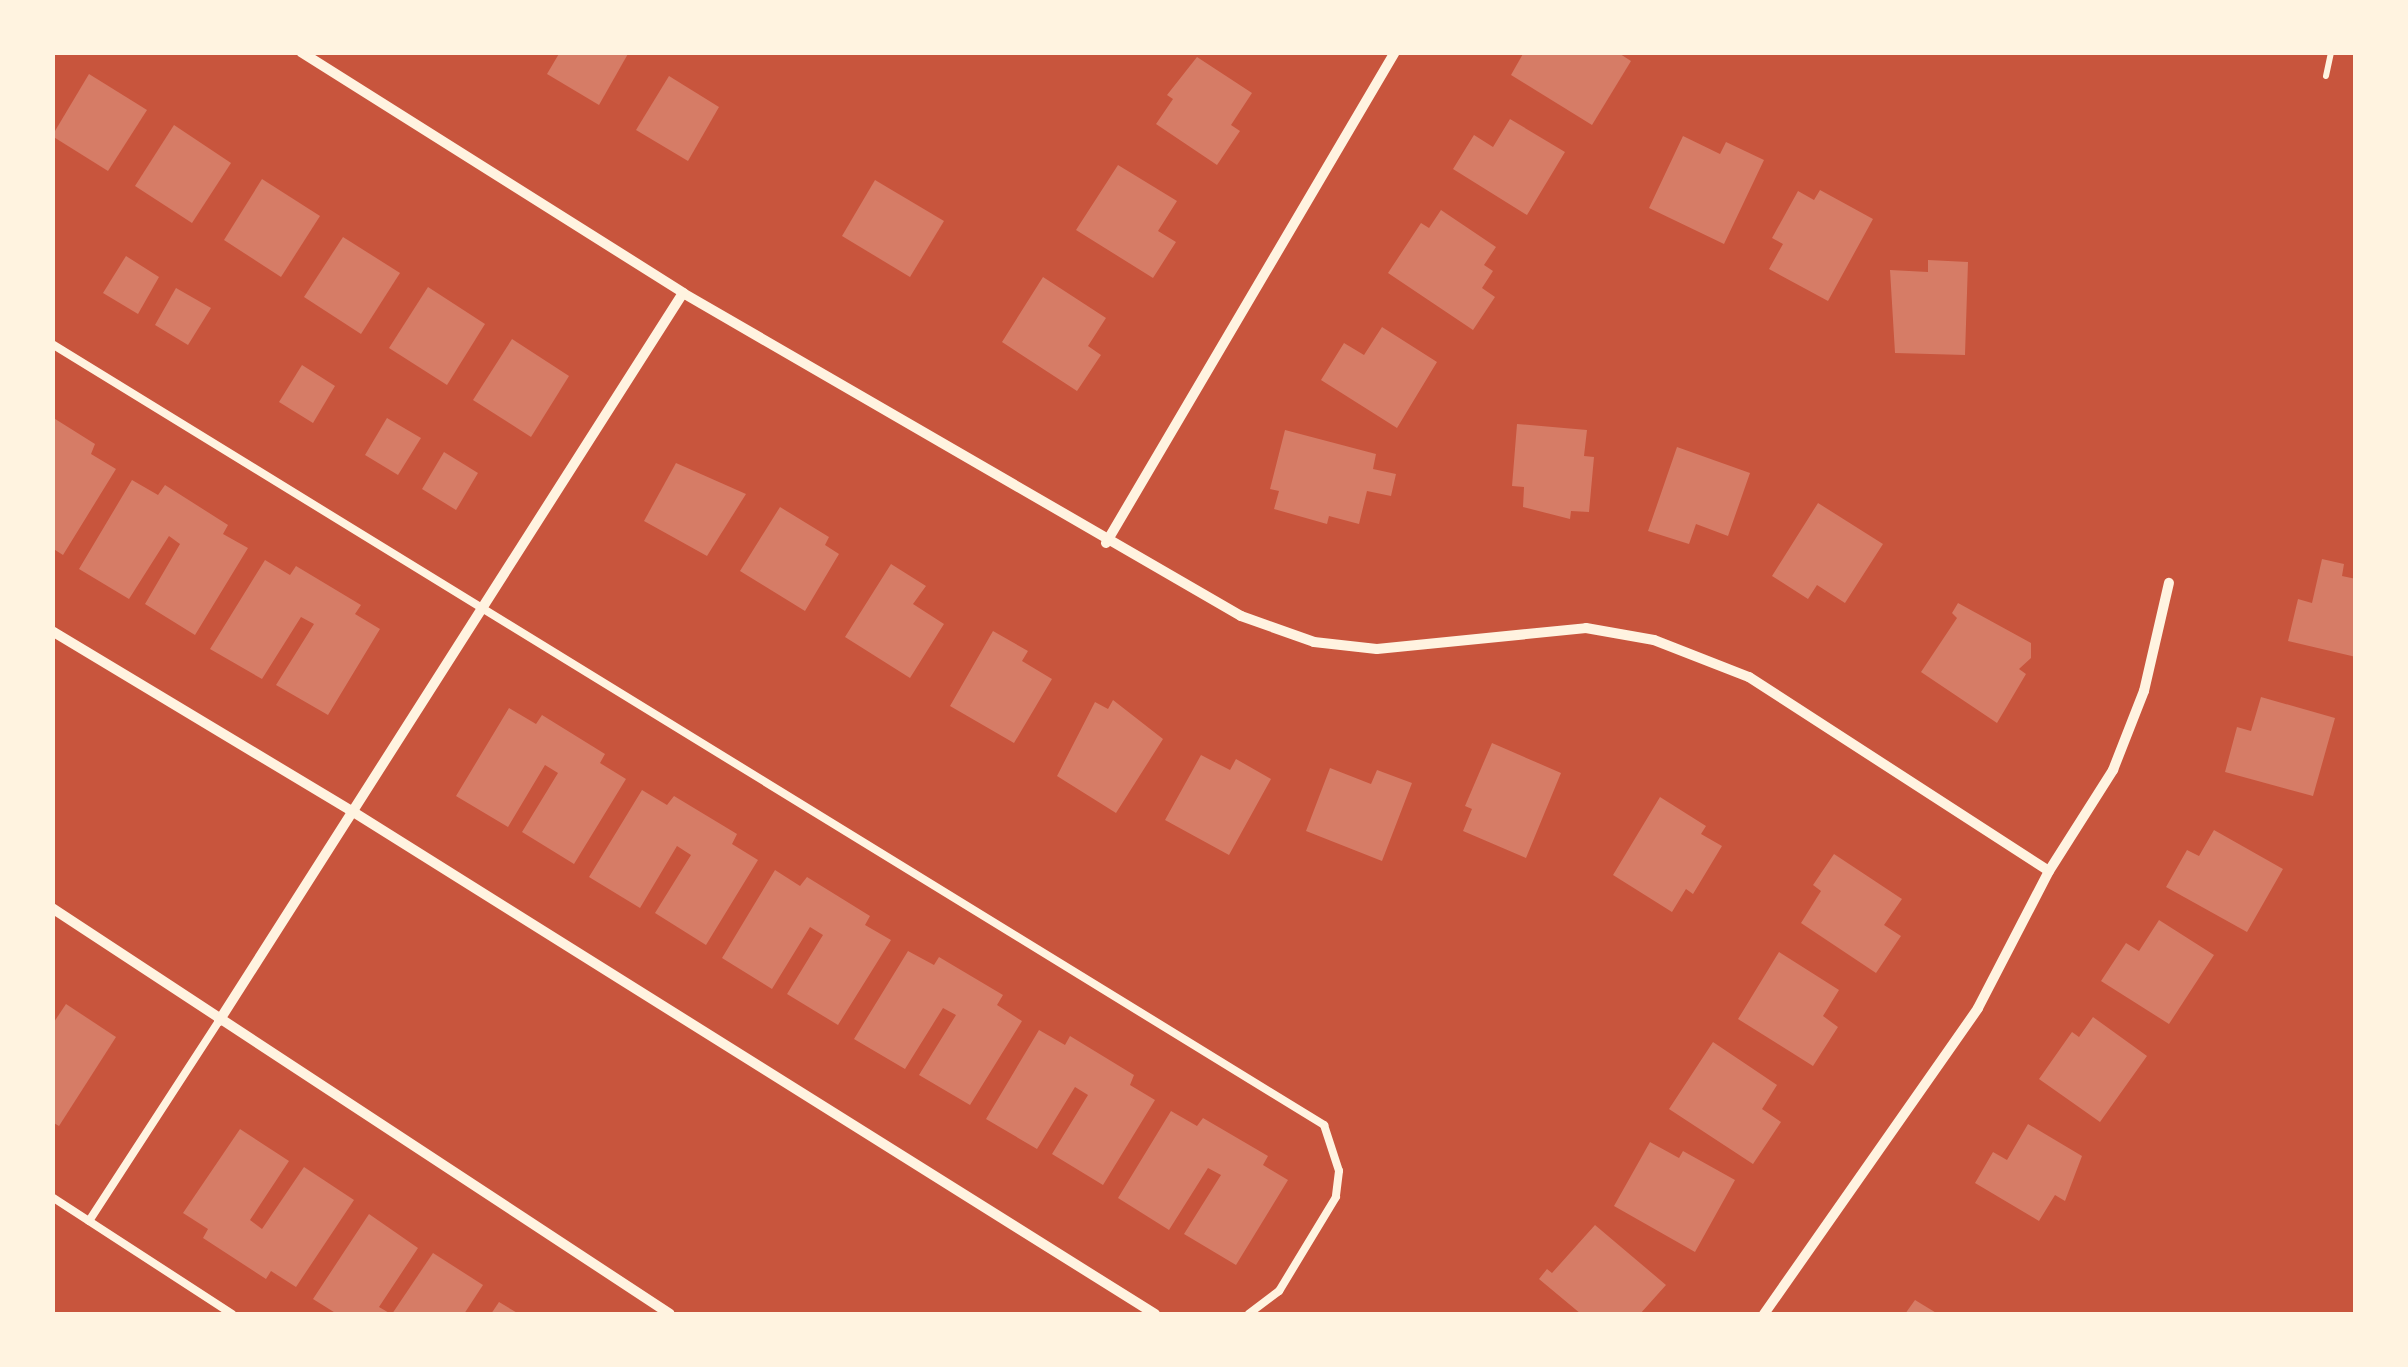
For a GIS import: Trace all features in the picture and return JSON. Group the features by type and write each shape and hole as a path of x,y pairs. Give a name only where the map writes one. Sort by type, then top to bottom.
{"street":[{"path":"301,52 683,293 1106,543 1241,616 1314,642 1440,646 1586,628 1654,640 1749,677 2050,871"},
{"path":"1106,543 1396,52"},
{"path":"219,1022 683,293"},
{"path":"1764,1314 1978,1008 2050,871 2113,770 2144,692 2169,582"},
{"path":"52,631 355,813 1154,1314"},
{"path":"52,908 219,1022 670,1314"}],"lane":[{"path":"52,344 486,606 1324,1125 1338,1160 1336,1197 1279,1291 1249,1314"},
{"path":"89,1221 219,1022"},
{"path":"52,1197 232,1314"}],"path":[{"path":"2326,76 2331,52"}],"building":[{"path":"560,52 629,52 599,105 547,74"},
{"path":"1524,52 1617,52 1631,61 1592,125 1511,75"},
{"path":"1197,57 1252,93 1231,125 1240,131 1217,165 1156,124 1173,99 1167,95"},
{"path":"89,74 147,110 108,171 52,136"},
{"path":"669,76 719,107 688,161 636,130"},
{"path":"1510,119 1565,152 1527,215 1453,169 1474,135 1493,147"},
{"path":"174,125 231,163 192,223 135,186"},
{"path":"1683,136 1720,154 1726,142 1764,160 1724,244 1649,208"},
{"path":"1118,165 1177,201 1158,231 1176,242 1153,278 1076,230"},
{"path":"262,179 320,216 281,277 224,240"},
{"path":"875,180 944,221 910,277 842,236"},
{"path":"1820,190 1873,219 1828,301 1769,269 1783,244 1772,238 1798,191 1814,200"},
{"path":"1441,210 1496,247 1484,265 1493,271 1482,288 1495,297 1473,330 1388,273 1421,223 1429,228"},
{"path":"343,237 400,273 361,334 304,297"},
{"path":"126,256 159,277 138,314 103,293"},
{"path":"1928,260 1968,262 1965,355 1895,353 1890,270 1928,272"},
{"path":"1043,277 1106,318 1088,346 1101,355 1077,391 1002,342"},
{"path":"428,287 485,324 447,385 389,348"},
{"path":"176,288 211,308 188,345 155,325"},
{"path":"1382,327 1437,362 1397,428 1321,380 1344,343 1364,355"},
{"path":"512,339 569,376 531,437 473,400"},
{"path":"302,365 335,386 313,423 279,402"},
{"path":"52,417 95,444 91,454 116,469 63,555 52,548"},
{"path":"387,418 421,438 398,475 365,455"},
{"path":"1517,424 1587,430 1584,456 1594,457 1589,512 1571,511 1570,519 1523,507 1524,487 1512,486"},
{"path":"1285,430 1376,454 1373,469 1396,474 1391,496 1367,491 1359,524 1329,516 1327,524 1274,509 1279,491 1270,489"},
{"path":"1677,447 1750,473 1728,536 1696,524 1689,544 1648,531"},
{"path":"444,452 478,473 456,510 422,489"},
{"path":"676,463 746,494 707,556 644,521"},
{"path":"132,480 158,495 165,485 228,525 223,534 248,548 195,635 145,604 180,544 169,536 129,599 79,569"},
{"path":"1818,503 1883,544 1845,603 1817,585 1808,599 1772,576"},
{"path":"780,507 829,537 825,545 839,554 805,611 740,571"},
{"path":"2322,559 2344,564 2342,576 2356,579 2356,657 2288,641 2298,599 2312,603"},
{"path":"265,560 290,575 296,566 361,605 355,614 380,629 328,715 276,685 314,624 301,617 262,679 210,649"},
{"path":"891,564 926,586 913,604 944,624 910,678 845,637"},
{"path":"1958,603 2031,643 2031,658 2019,669 2026,674 1997,723 1921,672 1957,618 1952,613"},
{"path":"993,631 1028,651 1022,661 1052,679 1014,743 950,706"},
{"path":"2261,697 2335,718 2313,796 2225,772 2237,727 2251,731"},
{"path":"1113,700 1163,739 1116,813 1057,776 1095,702 1108,709"},
{"path":"509,708 536,724 542,715 605,754 600,763 626,779 574,864 522,832 558,773 545,765 508,827 456,796"},
{"path":"1492,743 1561,773 1526,858 1463,831 1472,809 1465,806"},
{"path":"1201,755 1230,770 1236,759 1271,779 1229,855 1165,820"},
{"path":"1330,768 1371,784 1377,770 1412,783 1382,861 1306,831"},
{"path":"642,790 667,805 674,796 737,834 732,844 758,860 706,945 655,913 691,855 677,846 640,908 589,877"},
{"path":"1660,797 1706,826 1701,834 1722,846 1693,894 1686,889 1672,912 1613,875"},
{"path":"2214,830 2283,869 2247,932 2166,887 2187,850 2199,856"},
{"path":"1834,854 1902,899 1884,925 1901,936 1876,973 1801,923 1821,891 1813,885"},
{"path":"775,870 800,886 807,877 870,916 865,925 891,940 838,1025 787,994 823,935 810,927 772,989 722,958"},
{"path":"2159,920 2214,955 2169,1024 2101,981 2126,943 2139,951"},
{"path":"908,951 934,965 939,957 1003,995 997,1005 1022,1021 970,1105 919,1075 956,1015 943,1008 905,1069 854,1039"},
{"path":"1779,952 1839,990 1823,1016 1838,1027 1813,1066 1738,1019"},
{"path":"66,1004 116,1037 59,1126 52,1122 52,1025"},
{"path":"2093,1017 2147,1056 2100,1122 2039,1079 2072,1032 2079,1037"},
{"path":"1039,1030 1065,1045 1070,1036 1134,1075 1130,1085 1155,1100 1103,1185 1052,1154 1088,1095 1075,1087 1037,1149 986,1119"},
{"path":"1713,1042 1777,1085 1762,1109 1781,1122 1753,1164 1669,1109"},
{"path":"1171,1111 1197,1126 1203,1118 1268,1156 1263,1165 1288,1180 1236,1265 1184,1234 1221,1175 1208,1168 1169,1230 1118,1198"},
{"path":"2028,1124 2082,1156 2065,1201 2055,1195 2039,1221 1975,1183 1993,1152 2007,1160"},
{"path":"240,1129 289,1161 250,1220 262,1229 304,1167 354,1200 296,1287 271,1271 266,1279 203,1238 208,1229 183,1213"},
{"path":"1650,1142 1679,1158 1683,1151 1735,1180 1695,1252 1614,1206"},
{"path":"369,1214 418,1248 379,1307 391,1314 337,1314 313,1299"},
{"path":"1595,1225 1666,1285 1640,1314 1581,1314 1539,1279 1547,1269 1552,1273"},
{"path":"433,1253 483,1285 464,1314 392,1314"},
{"path":"1915,1300 1938,1314 1905,1314"},
{"path":"499,1302 519,1314 491,1314"}]}
